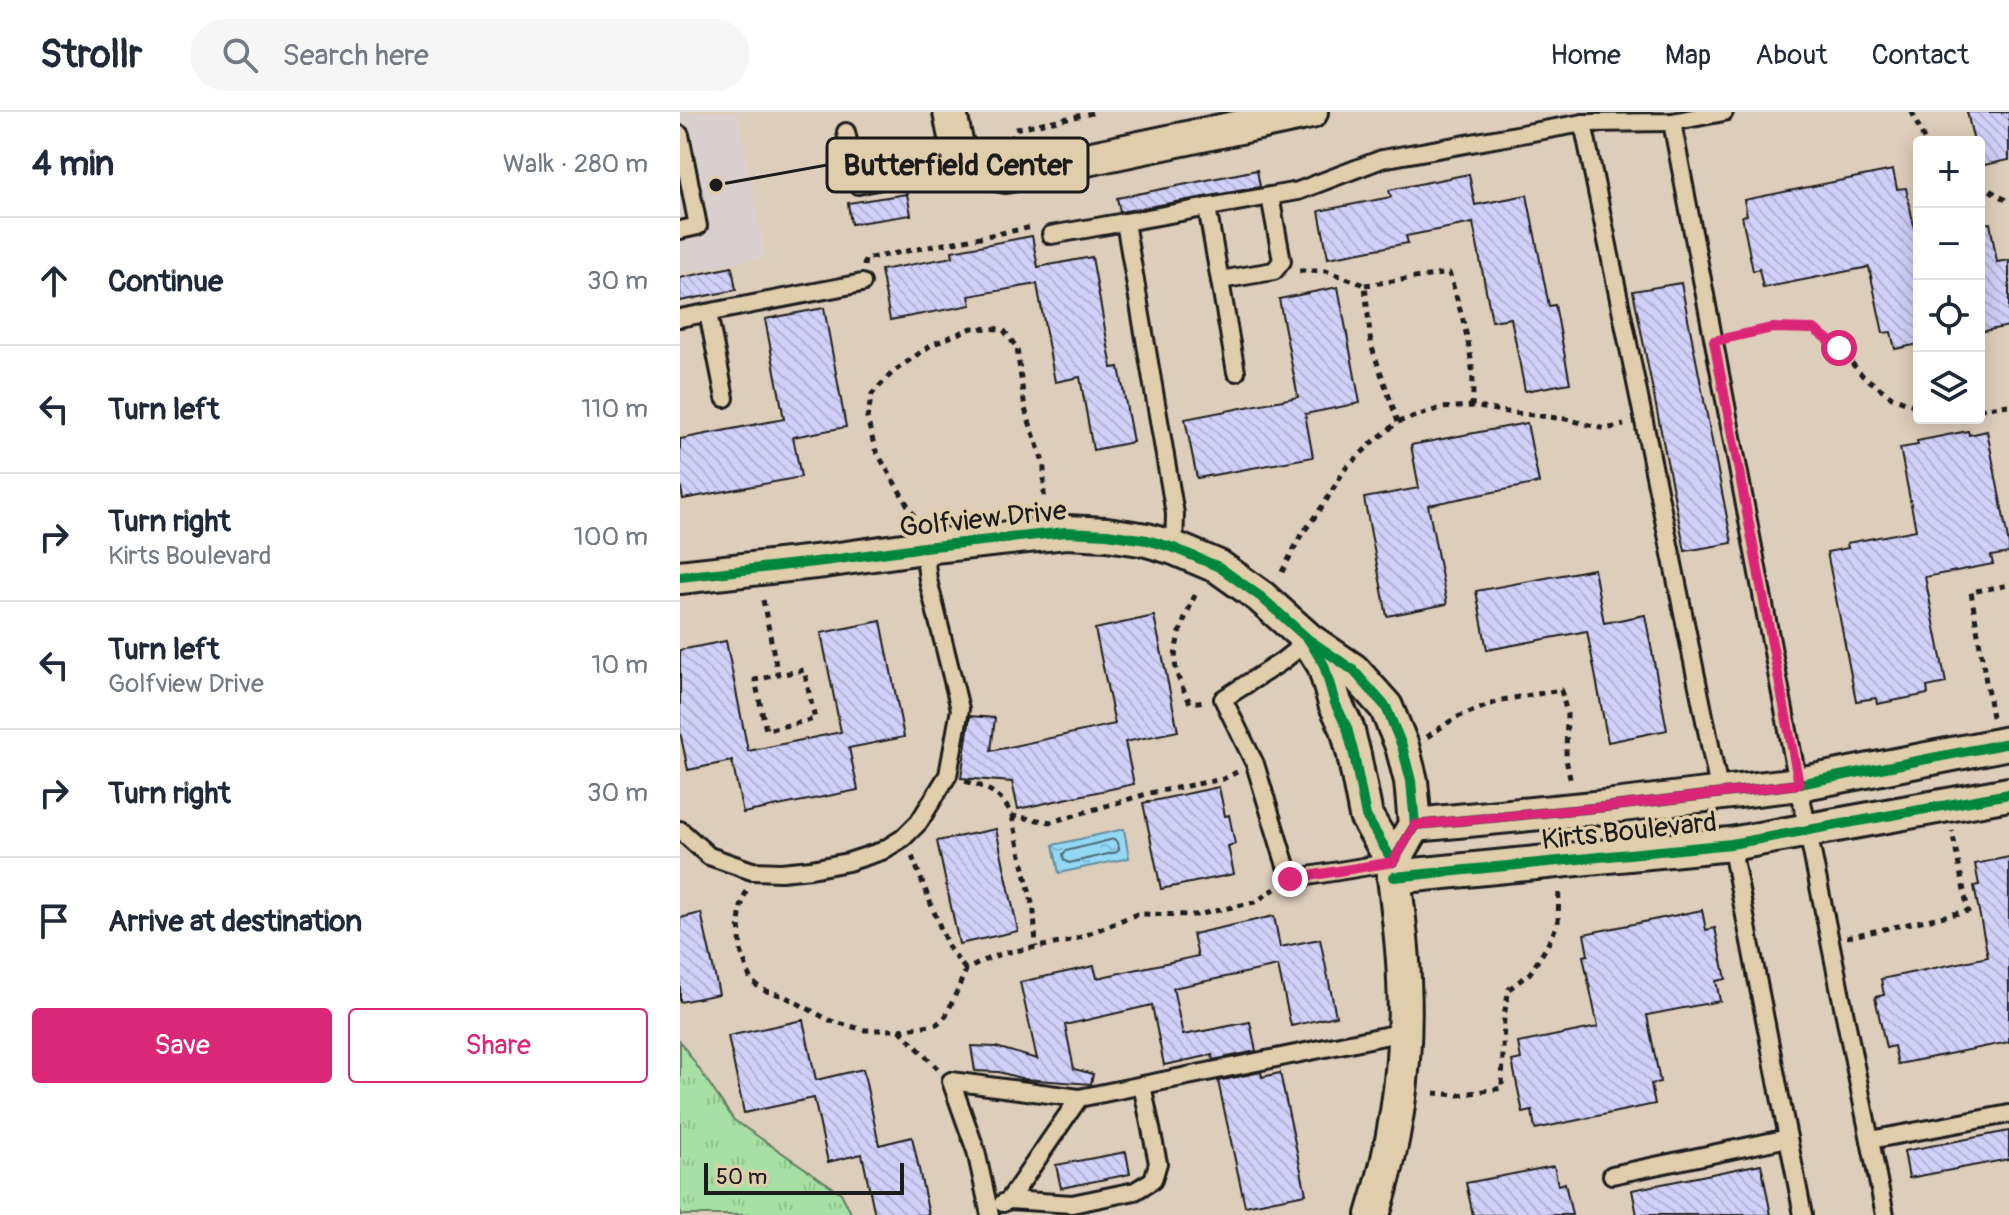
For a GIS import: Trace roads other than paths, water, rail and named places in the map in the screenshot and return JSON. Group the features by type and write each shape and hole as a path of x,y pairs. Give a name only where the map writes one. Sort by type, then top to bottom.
{"street":[{"path":"950,112 958,147 978,154 986,172 1006,176 1298,113"},
{"name":"Golfview Drive","path":"680,577 1066,532 1107,534 1174,548 1219,567 1261,597 1309,640 1353,670 1386,707 1411,781 1415,825"},
{"name":"Golfview Drive","path":"1309,640 1324,665 1335,703 1347,728 1366,816 1394,869"},
{"name":"Kirts Boulevard","path":"1415,825 1799,784 2001,732"},
{"name":"Kirts Boulevard","path":"1394,869 1731,844 2009,794"},
{"path":"1373,1215 1398,1113 1404,1032 1404,980 1394,869 1415,825"}],"lane":[{"path":"1051,235 1298,191 1382,159 1583,123 1672,122 1724,112"},
{"path":"1672,122 1885,1215"},
{"path":"1583,123 1720,794"},
{"path":"846,132 858,185 978,154"},
{"path":"680,135 698,226 680,230"},
{"path":"1220,280 1274,271 1282,261 1270,196"},
{"path":"1207,207 1236,372"},
{"path":"1125,222 1175,514 1174,548"},
{"path":"680,318 862,283"},
{"path":"708,313 725,398"},
{"path":"680,830 709,856 752,871 781,872 848,862 882,851 903,838 919,822 948,775 960,709 928,580 924,547"},
{"path":"1309,640 1223,699 1255,764 1290,879 1394,869"},
{"path":"1731,844 1803,1215"},
{"path":"1079,1098 1009,1200 990,1212 976,1151 951,1081 1079,1098 1404,1032"},
{"path":"1009,1200 1072,1204 1135,1191 1153,1180 1158,1163 1142,1085"},
{"path":"1870,1140 2009,1114"},
{"path":"1612,1175 1788,1138"}],"water":[{"path":"1124,829 1129,858 1059,873 1053,845"}],"place":[{"name":"Butterfield Center","path":"716,185"}]}
